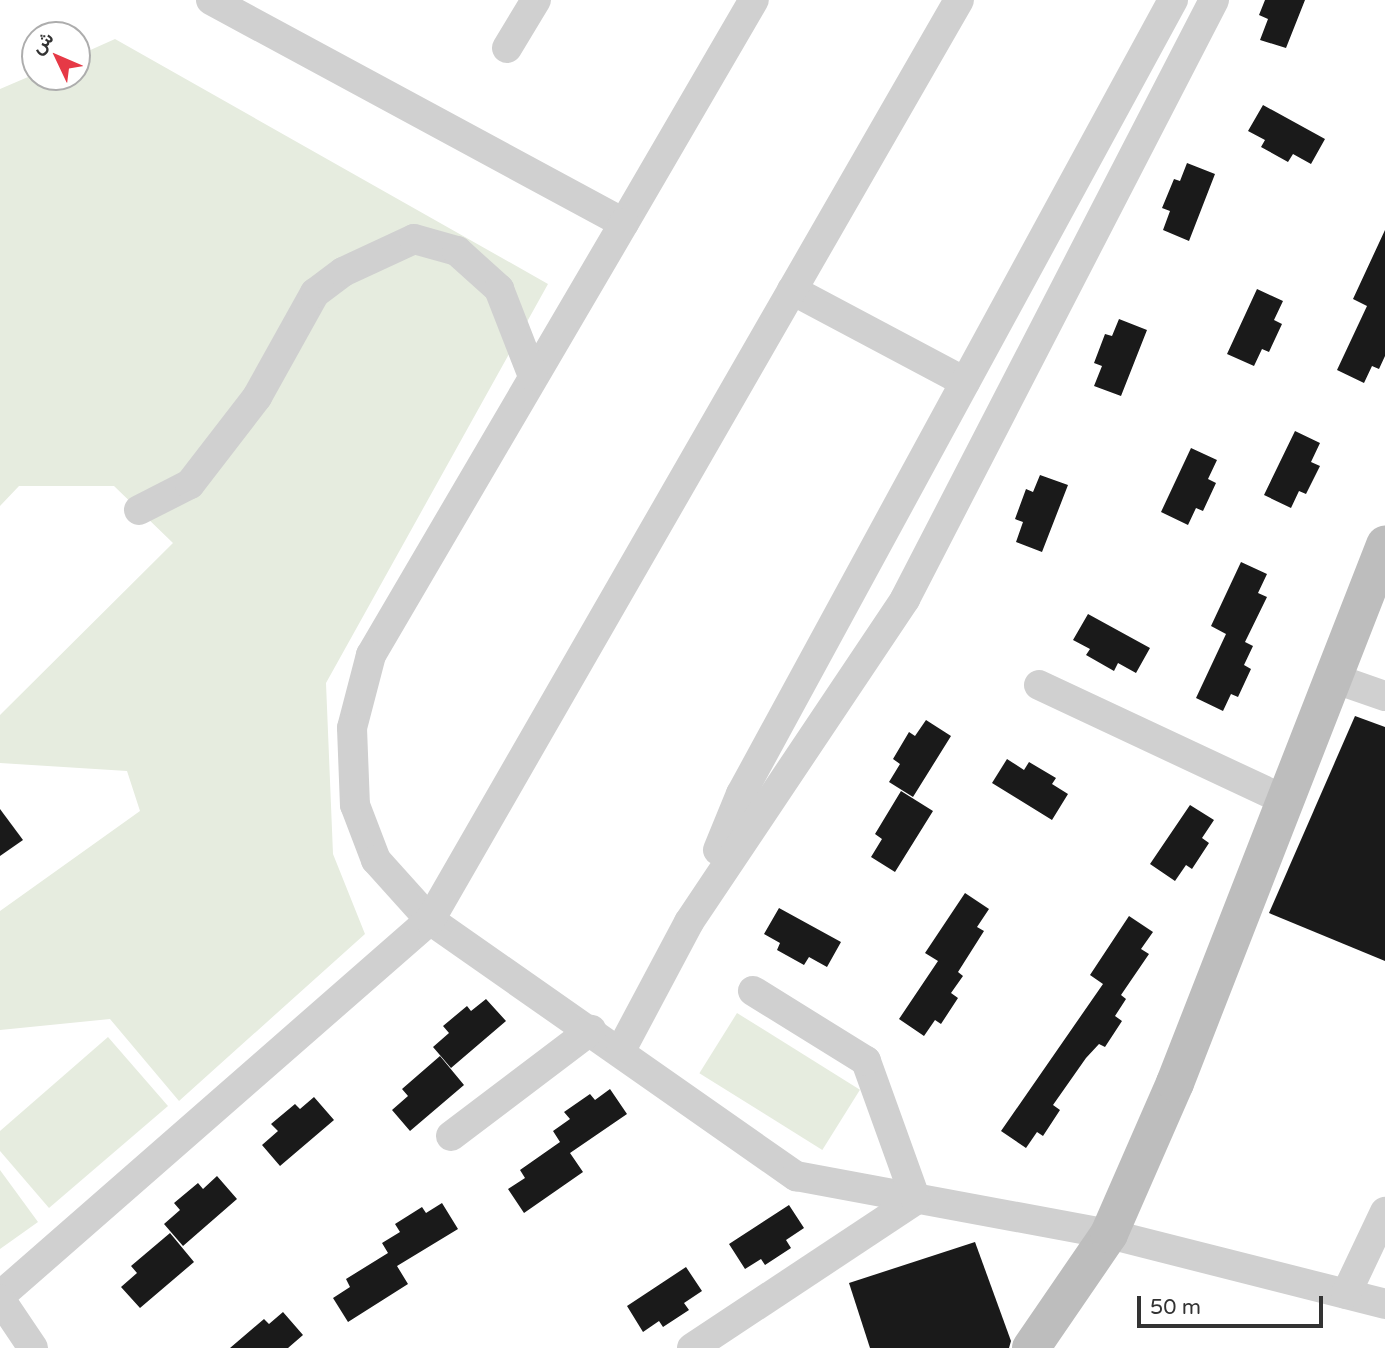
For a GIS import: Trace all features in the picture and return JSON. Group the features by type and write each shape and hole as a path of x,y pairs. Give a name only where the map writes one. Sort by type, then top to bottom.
{"main road":[{"path":"1031,1348 1109,1234 1175,1083 1385,545"}],"street":[{"path":"211,0 624,223"},
{"path":"507,48 536,0"},
{"path":"754,0 371,655 352,728 355,805 376,860 430,920 621,1050 796,1176 1109,1234 1385,1304"},
{"path":"33,1348 0,1297 430,920 959,0"},
{"path":"621,1050 688,922 741,794 1173,0"},
{"path":"688,922 905,599 1214,0"},
{"path":"139,510 190,484 257,397 315,293 343,272 414,239 457,251 499,289 533,376"},
{"path":"792,290 965,382"},
{"path":"1333,678 1385,696"},
{"path":"1039,685 1285,800"},
{"path":"754,991 866,1061 916,1200"},
{"path":"451,1136 591,1030"},
{"path":"692,1348 916,1200"},
{"path":"1346,1294 1385,1212"}],"shaded area":[{"path":"115,39 548,284 326,683 333,854 365,934 179,1101 110,1019 0,1030 0,911 140,811 127,771 0,763 0,715 173,543 114,486 19,486 0,506 0,89 21,80 21,91 91,91 91,50"},
{"path":"737,1013 860,1090 822,1150 699,1073"},
{"path":"108,1037 168,1106 49,1208 0,1151 0,1131"},
{"path":"0,1170 38,1222 0,1249"}],"building":[{"path":"1265,0 1305,0 1286,48 1260,40 1268,19 1259,15"},
{"path":"1263,105 1325,139 1311,164 1293,154 1288,162 1261,147 1265,140 1248,131"},
{"path":"1187,163 1215,174 1189,241 1163,230 1170,211 1162,208 1174,179 1180,181"},
{"path":"1385,230 1385,356 1379,369 1372,366 1364,383 1337,370 1367,306 1353,299"},
{"path":"1257,289 1283,301 1274,320 1282,324 1269,352 1262,349 1254,366 1227,354"},
{"path":"1119,319 1147,330 1121,396 1094,386 1102,366 1094,363 1105,334 1112,336"},
{"path":"1295,431 1320,443 1311,462 1320,466 1306,494 1299,491 1291,508 1264,495"},
{"path":"1191,448 1217,460 1208,479 1216,483 1203,511 1196,508 1188,525 1161,512"},
{"path":"1040,475 1068,485 1042,552 1016,542 1023,522 1015,519 1026,489 1033,492"},
{"path":"1241,562 1267,574 1258,593 1267,597 1245,642 1253,646 1244,665 1251,669 1238,697 1231,694 1223,711 1196,698 1226,634 1211,626"},
{"path":"1088,614 1150,648 1136,673 1118,663 1114,671 1086,655 1090,649 1073,640"},
{"path":"1355,716 1385,727 1385,961 1269,913"},
{"path":"926,720 951,736 913,797 889,782 900,764 893,759 909,732 915,736"},
{"path":"1007,759 1024,770 1029,762 1056,778 1052,784 1068,794 1052,820 992,783"},
{"path":"901,791 933,811 895,872 871,857 882,839 875,834"},
{"path":"1190,805 1214,820 1202,838 1209,843 1192,869 1186,865 1175,881 1150,864"},
{"path":"0,809 23,840 0,856"},
{"path":"965,893 989,909 977,927 984,931 958,972 963,976 951,993 958,998 941,1024 935,1020 924,1036 899,1019 938,961 925,953"},
{"path":"779,908 841,942 827,967 809,957 804,965 777,950 780,943 764,934"},
{"path":"1129,916 1153,932 1141,949 1149,954 1121,995 1126,999 1115,1016 1122,1021 1105,1047 1099,1044 1086,1058 1053,1105 1060,1110 1043,1136 1037,1132 1026,1148 1001,1131 1103,984 1090,975"},
{"path":"486,999 506,1021 451,1068 433,1047 449,1033 443,1026 467,1006 471,1011"},
{"path":"440,1056 464,1085 410,1131 392,1110 408,1096 402,1089"},
{"path":"610,1089 627,1114 570,1153 583,1172 524,1213 508,1189 525,1178 520,1170 560,1142 553,1131 570,1119 564,1112 590,1094 595,1100"},
{"path":"314,1097 334,1120 280,1166 262,1145 278,1131 271,1124 295,1104 300,1109"},
{"path":"217,1176 237,1199 183,1246 164,1224 180,1210 174,1203 198,1183 203,1189"},
{"path":"442,1203 458,1229 397,1266 408,1284 348,1322 333,1298 350,1287 346,1279 388,1253 382,1243 400,1232 395,1224 422,1207 426,1213"},
{"path":"789,1205 804,1228 786,1240 791,1248 765,1265 761,1259 745,1269 729,1244"},
{"path":"170,1233 194,1262 140,1308 121,1287 137,1273 131,1266"},
{"path":"975,1242 1011,1341 1009,1348 870,1348 849,1283"},
{"path":"686,1267 702,1291 684,1303 689,1310 663,1327 659,1321 643,1332 627,1306"},
{"path":"283,1312 303,1335 288,1348 230,1348 264,1319 269,1324"}]}
